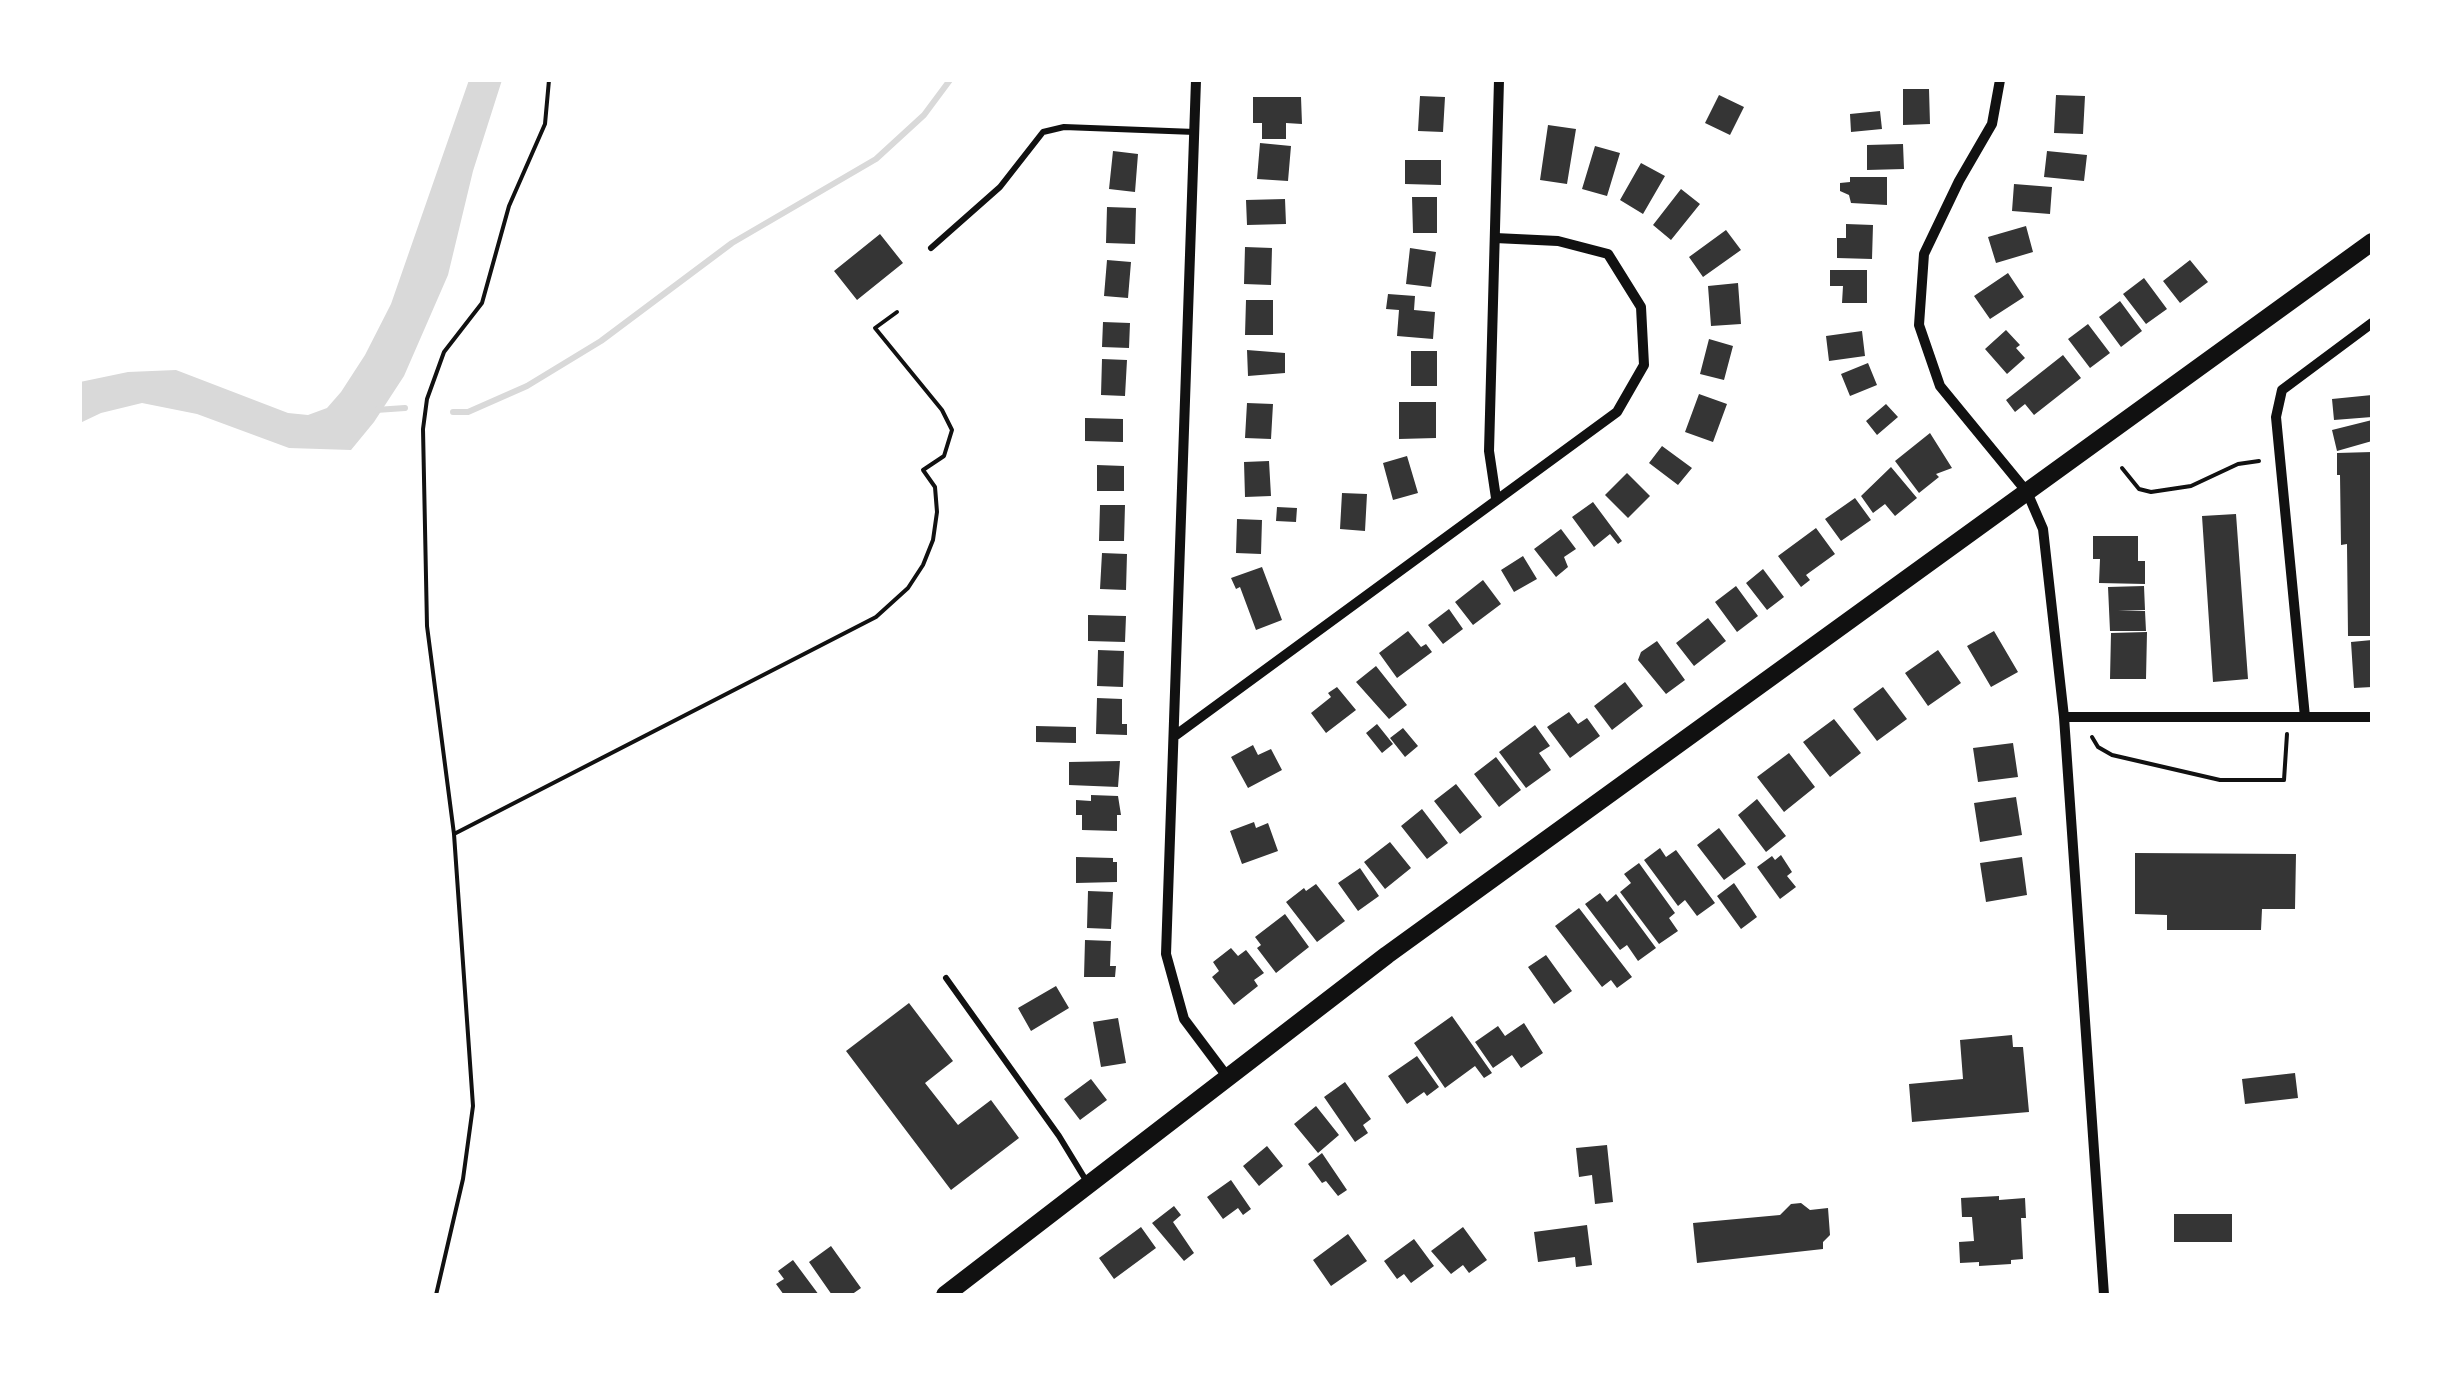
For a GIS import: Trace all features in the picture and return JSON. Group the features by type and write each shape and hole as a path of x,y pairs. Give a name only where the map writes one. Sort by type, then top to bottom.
{"street":[{"path":"1196,80 1166,954 1184,1019 1226,1075"},
{"path":"1496,498 1489,451 1499,80"},
{"path":"2000,80 1992,124 1924,254 1920,325 1940,386 2026,492 2043,529 2064,717 2104,1295"},
{"path":"1176,735 1617,412 1644,365 1641,306 1608,254 1558,241 1495,238"},
{"path":"945,1295 1387,954 2372,242"},
{"path":"2304,718 2276,417 2282,390 2372,323"},
{"path":"2064,717 2372,717"}],"lane":[{"path":"932,248 1000,188 1043,132 1064,127 1195,132"},
{"path":"946,978 1088,1183"}],"path":[{"path":"436,1295 463,1179 473,1106 454,834 427,626 423,491 427,400 444,352 482,302 509,206 545,124 549,80"},
{"path":"454,834 876,617 908,588 933,540 935,488 923,470 944,456 952,430 942,410 875,328 897,312"},
{"path":"2122,468 2139,490 2151,492 2191,486 2238,464 2259,462"},
{"path":"2092,737 2112,755 2220,780 2284,780 2287,734"}],"shaded area":[{"path":"469,80 502,80 473,171 448,275 404,376 351,450 289,448 197,414 142,403 101,413 80,423 80,382 128,372 176,370 288,413 308,415 327,408 365,355 391,304"}],"building":[{"path":"1903,89 1929,89 1930,124 1903,125"},
{"path":"1719,95 1744,107 1730,135 1705,123"},
{"path":"2056,95 2085,96 2083,134 2054,133"},
{"path":"1420,96 1445,97 1443,132 1418,131"},
{"path":"1253,97 1301,97 1302,124 1286,123 1286,139 1262,139 1262,123 1253,123"},
{"path":"1880,111 1882,129 1851,132 1850,114"},
{"path":"1548,125 1576,129 1567,184 1540,180"},
{"path":"1260,143 1291,146 1288,181 1257,179"},
{"path":"1903,144 1904,169 1867,170 1867,145"},
{"path":"1595,146 1620,153 1607,196 1582,189"},
{"path":"1113,151 1138,154 1135,192 1109,189"},
{"path":"2047,151 2087,155 2084,181 2044,177"},
{"path":"1405,160 1441,160 1441,185 1405,184"},
{"path":"1641,163 1665,176 1643,214 1620,200"},
{"path":"1850,177 1887,177 1887,205 1851,203 1849,195 1840,191 1840,183 1850,182"},
{"path":"2014,184 2052,187 2050,214 2012,211"},
{"path":"1681,189 1700,204 1671,240 1653,225"},
{"path":"1412,197 1437,197 1437,233 1413,233"},
{"path":"1285,199 1286,224 1247,225 1246,200"},
{"path":"1107,207 1136,208 1135,244 1106,243"},
{"path":"1846,224 1873,225 1872,259 1837,258 1837,238 1846,238"},
{"path":"2026,226 2033,252 1996,263 1988,237"},
{"path":"1726,230 1741,250 1703,277 1689,257"},
{"path":"880,234 903,263 857,300 834,271"},
{"path":"1245,247 1272,248 1271,285 1244,284"},
{"path":"1410,248 1436,252 1431,287 1406,284"},
{"path":"1107,260 1131,262 1128,298 1104,296"},
{"path":"2190,260 2208,282 2180,303 2163,281"},
{"path":"1830,270 1867,270 1867,303 1842,303 1843,286 1830,286"},
{"path":"2008,273 2024,297 1990,319 1974,296"},
{"path":"2144,278 2167,309 2146,324 2123,294"},
{"path":"1738,283 1741,324 1711,326 1708,286"},
{"path":"1388,294 1415,296 1414,310 1435,312 1433,339 1397,336 1399,310 1386,309"},
{"path":"1246,300 1273,300 1273,335 1245,335"},
{"path":"2120,301 2142,331 2121,347 2099,317"},
{"path":"1103,322 1130,323 1129,348 1102,347"},
{"path":"2088,324 2110,353 2090,368 2068,339"},
{"path":"2006,330 2020,345 2016,348 2025,358 2007,374 1985,349"},
{"path":"1862,331 1865,356 1829,361 1826,336"},
{"path":"1709,339 1733,346 1724,380 1700,374"},
{"path":"1247,350 1285,353 1285,373 1248,376"},
{"path":"1411,351 1437,351 1437,386 1411,386"},
{"path":"2063,355 2081,378 2034,415 2025,404 2015,412 2006,400"},
{"path":"1102,359 1127,360 1125,396 1101,395"},
{"path":"1868,363 1877,385 1850,396 1841,374"},
{"path":"1699,394 1727,404 1713,442 1685,432"},
{"path":"2372,395 2372,417 2334,420 2332,399"},
{"path":"1399,402 1436,402 1436,438 1399,439"},
{"path":"1247,403 1273,404 1271,439 1245,438"},
{"path":"1886,404 1898,417 1877,435 1866,421"},
{"path":"1085,418 1123,419 1123,442 1085,441"},
{"path":"2372,420 2372,441 2337,451 2332,430"},
{"path":"1930,433 1952,468 1936,474 1939,477 1919,493 1895,461"},
{"path":"1662,446 1692,468 1678,485 1649,463"},
{"path":"2372,452 2372,636 2348,636 2347,544 2341,545 2337,453"},
{"path":"1407,456 1418,493 1393,500 1383,463"},
{"path":"1269,461 1271,496 1245,497 1244,462"},
{"path":"1097,465 1124,466 1124,491 1097,491"},
{"path":"1891,467 1917,498 1895,516 1885,504 1873,513 1861,496"},
{"path":"1627,473 1650,496 1628,518 1605,495"},
{"path":"1342,493 1367,494 1365,531 1340,529"},
{"path":"1855,498 1871,520 1841,541 1825,519"},
{"path":"1593,502 1622,541 1618,544 1610,534 1594,547 1572,517"},
{"path":"1100,505 1125,505 1124,541 1099,541"},
{"path":"1277,507 1297,508 1296,522 1276,521"},
{"path":"2236,514 2248,679 2213,682 2202,516"},
{"path":"1237,519 1262,520 1261,554 1236,553"},
{"path":"1816,528 1835,554 1806,575 1810,580 1801,587 1778,556"},
{"path":"1561,529 1576,549 1564,557 1568,567 1556,577 1534,549"},
{"path":"2093,536 2138,536 2138,561 2145,561 2145,584 2099,583 2100,559 2093,559"},
{"path":"1102,553 1127,554 1126,590 1100,589"},
{"path":"1523,556 1537,579 1514,592 1501,570"},
{"path":"1262,567 1282,620 1256,630 1240,587 1236,589 1231,578"},
{"path":"1763,569 1784,597 1767,610 1746,583"},
{"path":"1483,580 1501,604 1473,625 1455,602"},
{"path":"1736,586 1758,616 1737,632 1715,602"},
{"path":"2144,586 2145,610 2118,611 2145,611 2146,631 2110,631 2108,587"},
{"path":"1449,609 1463,629 1443,644 1428,625"},
{"path":"1088,615 1126,616 1125,642 1088,641"},
{"path":"1708,618 1726,641 1694,666 1676,643"},
{"path":"1408,631 1421,647 1426,644 1432,652 1397,678 1379,653"},
{"path":"1994,631 2018,672 1991,687 1967,646"},
{"path":"2147,632 2146,679 2110,679 2111,633"},
{"path":"2372,640 2372,687 2354,688 2351,642"},
{"path":"1657,641 1685,680 1666,694 1638,660 1641,652"},
{"path":"1098,650 1124,651 1123,687 1097,686"},
{"path":"1938,650 1961,683 1928,706 1905,673"},
{"path":"1376,666 1407,705 1389,719 1356,682"},
{"path":"1625,682 1643,706 1612,730 1594,706"},
{"path":"1337,687 1356,710 1326,733 1311,713"},
{"path":"1883,687 1907,719 1877,741 1853,709"},
{"path":"1097,698 1122,699 1122,724 1127,724 1127,735 1096,734"},
{"path":"1569,712 1578,724 1587,718 1600,736 1570,758 1547,727"},
{"path":"1834,719 1861,753 1830,777 1803,742"},
{"path":"1377,724 1393,744 1382,753 1366,733"},
{"path":"1535,725 1550,746 1539,753 1551,770 1526,788 1499,752"},
{"path":"1036,726 1076,727 1076,743 1036,742"},
{"path":"1403,728 1418,746 1405,757 1390,738"},
{"path":"2013,743 2018,777 1978,782 1973,748"},
{"path":"1253,745 1258,755 1271,749 1282,770 1248,788 1231,757"},
{"path":"1789,753 1815,787 1784,812 1757,777"},
{"path":"1496,757 1521,790 1499,807 1474,774"},
{"path":"1120,761 1118,787 1069,785 1069,762"},
{"path":"1456,784 1482,817 1460,834 1434,801"},
{"path":"1091,795 1118,796 1121,815 1117,815 1117,831 1082,830 1076,800 1091,801"},
{"path":"2016,797 2022,835 1980,842 1974,803"},
{"path":"1757,799 1786,836 1766,852 1738,815"},
{"path":"1422,809 1448,843 1427,859 1401,826"},
{"path":"1254,822 1256,828 1268,823 1278,851 1242,864 1230,831"},
{"path":"1719,828 1746,864 1724,880 1697,845"},
{"path":"1390,842 1411,868 1385,889 1364,862"},
{"path":"1660,848 1666,857 1676,850 1715,903 1697,916 1685,900 1678,906 1644,860"},
{"path":"2135,853 2296,854 2295,909 2262,909 2261,930 2167,930 2167,915 2135,914"},
{"path":"1781,855 1792,872 1787,876 1796,887 1780,899 1757,867 1772,856 1775,860"},
{"path":"1076,857 1113,858 1117,862 1117,882 1076,883"},
{"path":"2022,857 2027,895 1986,902 1980,863"},
{"path":"1639,863 1675,913 1669,918 1678,931 1659,944 1620,892 1631,883 1624,874"},
{"path":"1360,868 1379,896 1358,911 1338,883"},
{"path":"1734,883 1757,917 1741,929 1717,896"},
{"path":"1316,884 1345,921 1317,942 1286,902"},
{"path":"1088,891 1113,892 1111,929 1087,928"},
{"path":"1600,893 1607,902 1616,894 1656,948 1638,961 1627,945 1620,950 1585,904"},
{"path":"1579,908 1632,977 1617,988 1611,980 1602,987 1555,926"},
{"path":"1285,914 1309,947 1276,973 1257,948 1261,945 1255,937"},
{"path":"1085,940 1111,941 1110,966 1116,966 1115,977 1084,977"},
{"path":"1231,948 1238,956 1246,950 1264,973 1254,980 1258,986 1234,1005 1212,977 1219,971 1213,962"},
{"path":"1546,955 1572,991 1554,1004 1528,967"},
{"path":"1056,986 1069,1008 1031,1031 1018,1008"},
{"path":"909,1003 953,1061 925,1083 958,1125 991,1100 1019,1138 951,1190 846,1051"},
{"path":"1452,1016 1492,1073 1484,1078 1475,1066 1445,1088 1414,1043"},
{"path":"1118,1018 1126,1063 1101,1067 1093,1022"},
{"path":"1524,1023 1543,1053 1521,1068 1512,1055 1493,1068 1475,1042 1498,1026 1505,1036"},
{"path":"2012,1035 2013,1047 2023,1047 2029,1112 1912,1122 1909,1084 1963,1079 1960,1040"},
{"path":"1417,1056 1439,1087 1407,1104 1388,1076"},
{"path":"2295,1073 2298,1098 2245,1104 2242,1079"},
{"path":"1091,1079 1107,1100 1080,1120 1064,1099"},
{"path":"1345,1082 1371,1119 1363,1125 1368,1133 1355,1142 1324,1097"},
{"path":"1316,1106 1339,1135 1318,1153 1294,1124"},
{"path":"1607,1145 1613,1202 1595,1204 1592,1175 1579,1177 1576,1148"},
{"path":"1267,1146 1283,1166 1259,1186 1243,1166"},
{"path":"1322,1153 1347,1190 1338,1196 1308,1164"},
{"path":"1231,1180 1251,1209 1243,1215 1238,1208 1223,1219 1207,1197"},
{"path":"1999,1196 1999,1200 2025,1198 2026,1218 2021,1218 2023,1259 2011,1260 2011,1264 1960,1263 1959,1242 1974,1241 1972,1217 1962,1217 1961,1198"},
{"path":"1801,1203 1810,1210 1828,1208 1830,1235 1823,1242 1823,1249 1697,1263 1693,1223 1780,1215 1791,1204"},
{"path":"1174,1206 1181,1215 1173,1222 1194,1253 1184,1261 1152,1223"},
{"path":"2174,1214 2232,1214 2232,1242 2174,1242"},
{"path":"1587,1225 1592,1265 1576,1267 1575,1257 1538,1262 1534,1232"},
{"path":"1141,1227 1156,1248 1114,1279 1099,1258"},
{"path":"1463,1227 1487,1260 1469,1273 1463,1265 1451,1274 1431,1251"},
{"path":"1348,1234 1367,1261 1331,1286 1313,1260"},
{"path":"1414,1239 1434,1266 1411,1283 1404,1274 1397,1279 1384,1261"},
{"path":"831,1246 861,1288 851,1295 832,1295 809,1262"},
{"path":"793,1260 819,1295 784,1295 776,1284 784,1279 778,1271"}],"waterway":[{"path":"453,412 468,412 527,386 601,341 732,243 876,159 924,115 950,80"},
{"path":"376,410 405,408"}]}
